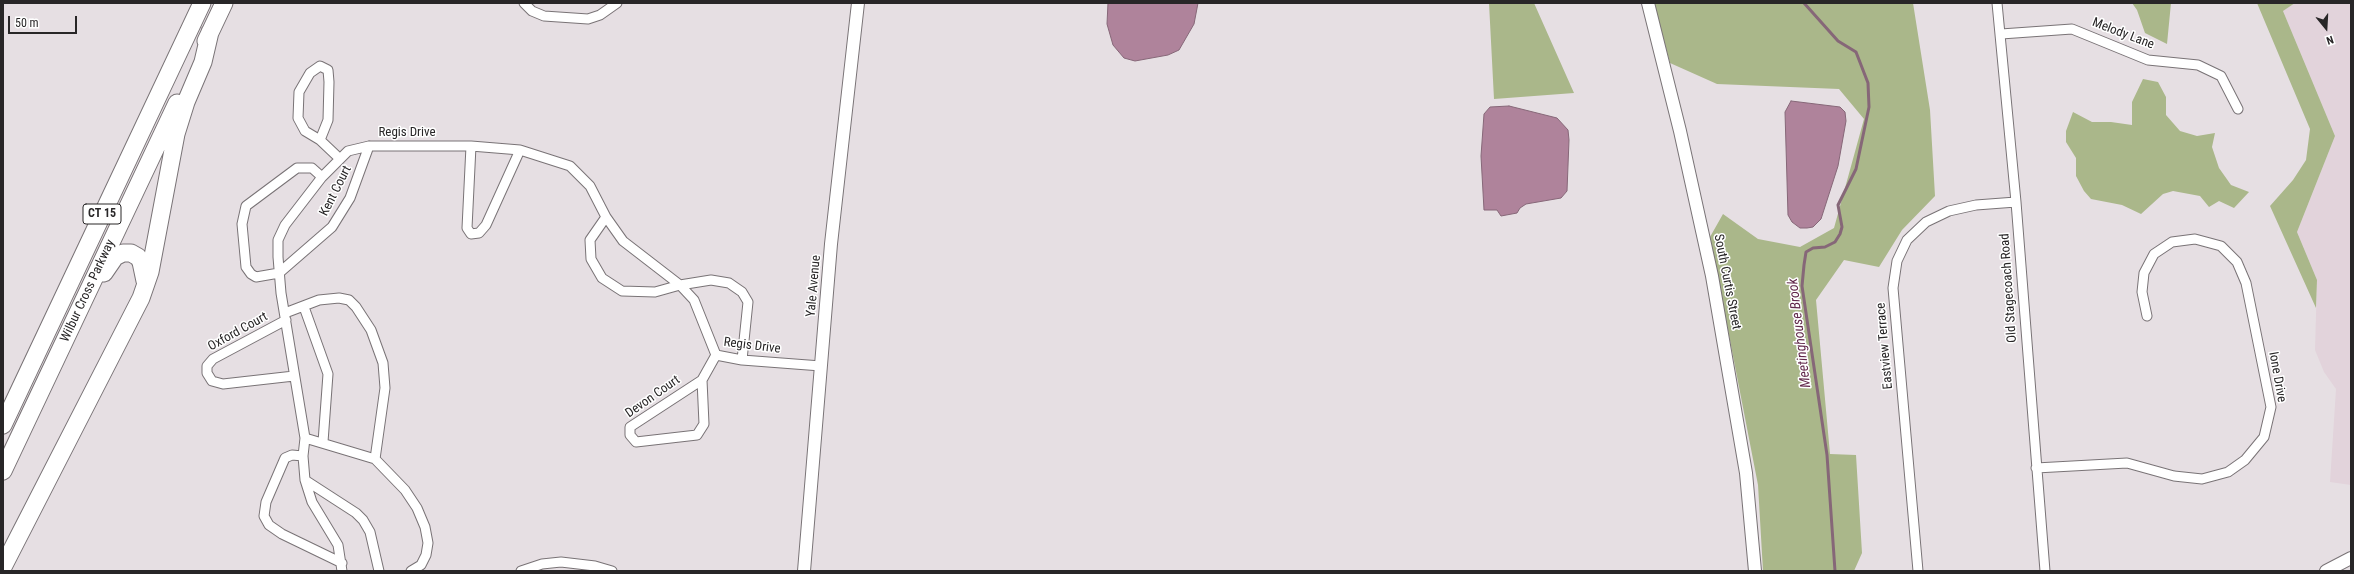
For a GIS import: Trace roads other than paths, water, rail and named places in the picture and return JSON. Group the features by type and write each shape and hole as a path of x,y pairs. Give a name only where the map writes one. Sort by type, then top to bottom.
{"highway":[{"name":"Wilbur Cross Parkway","path":"3,425 202,3"},
{"name":"Wilbur Cross Parkway","path":"3,471 224,3"},
{"path":"3,567 137,307 150,272 176,134 186,102 203,62 210,32"},
{"path":"84,300 98,284 112,260 123,253 135,255 140,260 145,283"}],"street":[{"path":"524,3 532,11 544,16 588,19 600,15 617,3"},
{"name":"Yale Avenue","path":"804,571 831,244 858,3"},
{"name":"South Curtis Street","path":"1648,3 1679,124 1712,276 1746,473 1755,571"},
{"name":"Old Stagecoach Road","path":"1997,3 2016,202 2044,571"},
{"name":"Melody Lane","path":"2001,34 2072,29 2148,60 2198,65 2221,76 2238,109"},
{"path":"320,140 328,120 329,82 328,70 320,66 310,73 299,92 298,118 305,130 320,140 339,158"},
{"name":"Regis Drive","path":"342,567 338,545 312,502 305,480 303,456 305,438 294,376 279,273 278,240 285,225 322,177 348,150 369,146 470,146 520,150 570,166 590,186 606,217 622,242 680,285 694,300 716,355 742,360 821,366"},
{"name":"Kent Court","path":"279,273 332,227 350,198 369,146"},
{"path":"470,146 467,228 471,234 479,233 486,225 520,150"},
{"path":"279,273 256,277 251,274 246,266 242,224 246,206 298,168 312,168 322,177"},
{"name":"Eastview Terrace","path":"1918,571 1893,288 1897,261 1907,240 1926,222 1949,211 1970,206 2016,202"},
{"path":"606,217 590,240 591,259 602,278 622,291 655,292 680,285 711,280 729,283 742,292 748,302 742,360"},
{"name":"Ione Drive","path":"2036,468 2127,463 2174,476 2202,479 2228,472 2245,460 2264,436 2271,407 2246,283 2237,262 2221,246 2195,239 2172,242 2154,254 2144,273 2142,292 2147,316"},
{"path":"285,316 319,300 339,298 349,300 356,307 371,330 382,363 385,388 375,459"},
{"path":"304,307 328,374 324,442"},
{"name":"Oxford Court","path":"285,316 213,359 207,366 207,374 212,381 222,384 294,376"},
{"name":"Devon Court","path":"702,380 704,424 697,435 636,442 630,435 630,427 702,380 716,355"},
{"path":"305,438 324,442 375,459 405,490 417,508 425,527 428,543 426,555 421,565 410,571"},
{"path":"303,456 292,455 285,458 266,502 264,516 269,525 282,534 342,567"},
{"path":"305,480 356,512 370,532 379,571"},
{"path":"2326,571 2351,558"},
{"path":"521,571 542,564 561,562 595,566 612,571"}],"waterway":[{"name":"Meetinghouse Brook","path":"1804,3 1838,41 1856,52 1868,83 1869,107 1856,169 1838,205 1842,227 1840,234 1835,242 1825,247 1813,248 1806,252 1802,286 1827,455 1835,571"}]}
